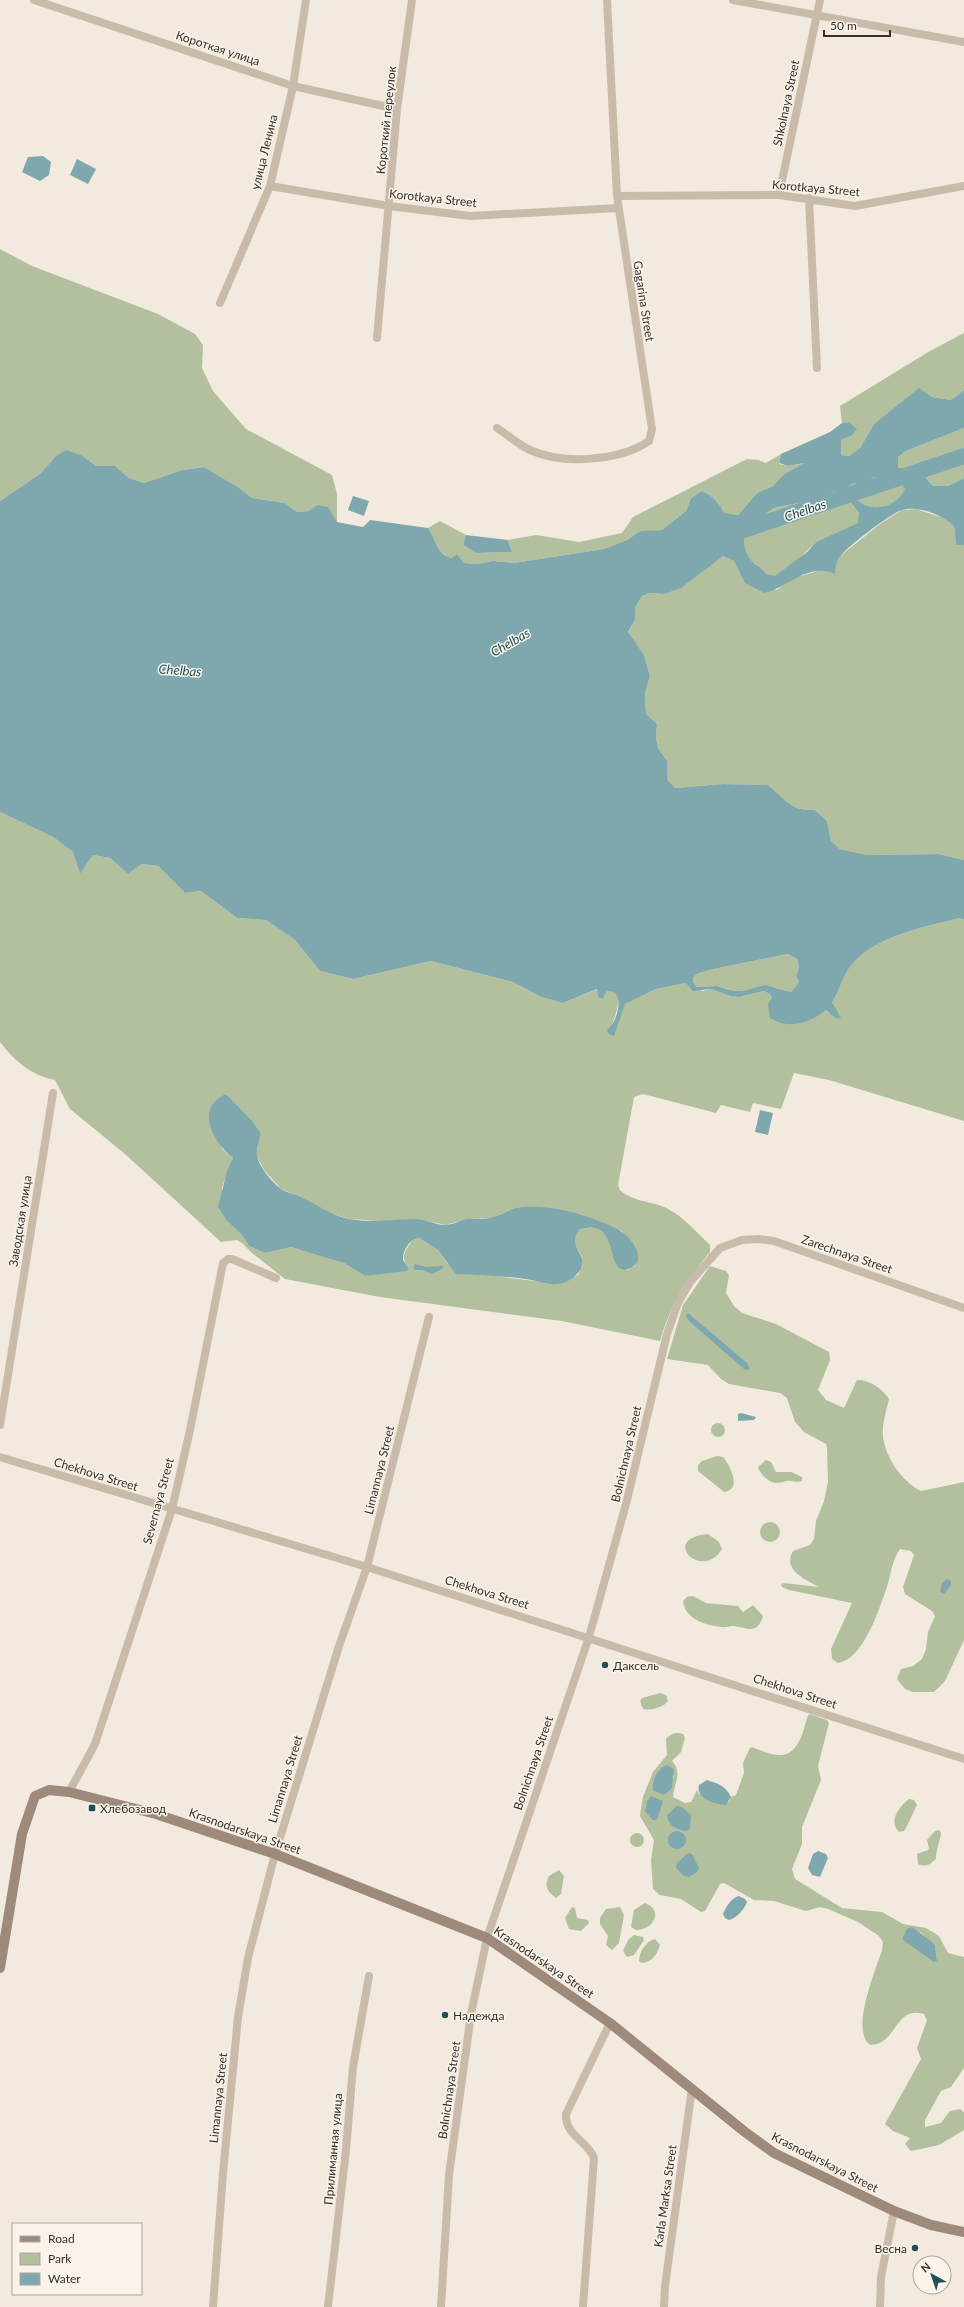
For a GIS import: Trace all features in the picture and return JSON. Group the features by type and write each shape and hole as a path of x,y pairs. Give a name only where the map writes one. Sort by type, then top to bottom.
{"street":[{"name":"Короткая улица","path":"34,0 293,86 397,109"},
{"name":"улица Ленина","path":"220,303 270,186 293,86 306,0"},
{"name":"Короткий переулок","path":"377,338 397,109 412,0"},
{"name":"Gagarina Street","path":"497,428 530,450 559,458 581,460 588,460 640,447 649,441 652,429 618,208 607,0"},
{"path":"733,0 964,42"},
{"name":"Shkolnaya Street","path":"779,195 820,0"},
{"name":"Korotkaya Street","path":"270,186 389,206 470,216 618,208"},
{"name":"Korotkaya Street","path":"617,196 779,195 809,198 855,206 964,186"},
{"path":"809,198 817,368"},
{"name":"Заводская улица","path":"0,1424 53,1093"},
{"name":"Zarechnaya Street","path":"720,1248 742,1240 758,1239 774,1241 964,1308"},
{"name":"Bolnichnaya Street","path":"441,2307 449,2175 471,2014 487,1938 588,1637 626,1504 664,1344 672,1318 690,1282 720,1248"},
{"name":"Severnaya Street","path":"68,1792 95,1744 172,1509 190,1430 223,1263 228,1259 232,1260 276,1278"},
{"name":"Limannaya Street","path":"213,2307 223,2172 238,2017 248,1958 275,1854 339,1646 367,1567 429,1317"},
{"name":"Chekhova Street","path":"0,1457 367,1567 964,1758"},
{"name":"Krasnodarskaya Street","path":"0,1968 22,1834 35,1796 44,1791 68,1792 156,1814 275,1854 487,1938 610,2023 770,2150 894,2211 931,2225 964,2232"},
{"name":"Прилиманная улица","path":"328,2307 346,2150 352,2067 369,1976"},
{"path":"583,2307 594,2163 589,2149 568,2129 566,2114 610,2023"},
{"name":"Karla Marksa Street","path":"664,2307 665,2286 692,2088"},
{"path":"880,2307 881,2277 894,2211"}],"green space":[{"path":"0,249 32,266 158,314 195,334 203,345 202,368 213,391 246,429 332,475 337,494 337,522 317,505 309,511 297,512 285,503 252,498 238,487 204,467 182,470 144,483 129,478 115,466 96,466 83,456 55,457 41,473 0,501"},
{"path":"964,333 964,390 951,400 932,397 919,389 874,424 860,448 849,456 841,455 841,440 851,436 849,422 842,423 840,406 930,351"},
{"path":"964,428 964,478 948,486 933,486 923,475 898,467 898,457 906,451"},
{"path":"781,454 779,464 788,466 806,463 783,475 773,486 757,493 738,515 724,514 716,500 702,491 691,498 686,511 662,530 641,532 627,540 604,549 514,563 493,561 478,564 464,563 457,554 451,558 446,556 437,545 428,528 440,521 466,535 463,545 476,553 512,552 508,540 536,535 579,542 622,533 633,517 747,459 758,460 766,463"},
{"path":"889,476 899,481 906,489 893,503 885,506 867,506 859,502 853,496 848,487 854,483 864,487 872,478"},
{"path":"834,491 849,500 859,513 859,523 816,542 792,565 775,577 766,574 752,561 745,549 744,534 752,524 774,508 813,500"},
{"path":"916,509 947,519 954,526 956,545 964,545 964,860 938,854 867,855 840,849 831,841 827,821 815,810 800,809 789,804 768,785 723,784 675,788 667,779 667,761 658,748 656,737 657,724 646,714 645,693 650,676 644,655 628,633 635,620 635,608 642,596 650,593 664,594 723,556 734,561 746,583 777,590 791,579 824,569 880,524 902,510"},
{"path":"0,812 53,837 73,852 80,874 93,855 110,858 128,874 142,864 158,866 185,893 201,891 237,918 266,920 295,940 320,971 353,979 431,961 513,982 541,997 563,1003 598,989 604,994 607,991 613,992 617,995 617,1011 611,1027 616,1025 624,1004 656,989 686,983 702,991 711,989 730,996 741,997 764,991 771,994 772,998 826,1010 836,1019 840,1018 832,1002 847,971 860,956 886,940 900,934 960,918 964,920 964,1121 829,1080 794,1073 781,1109 753,1103 750,1112 721,1105 716,1113 643,1094 634,1097 618,1185 620,1190 631,1197 662,1206 674,1212 710,1245 710,1252 687,1283 674,1304 660,1341 562,1321 380,1297 285,1279 237,1240 221,1242 125,1154 70,1109 55,1080 38,1075 31,1071 17,1061 0,1042","holes":["226,1094 261,1134 256,1154 264,1170 281,1189 303,1198 323,1211 350,1219 383,1221 417,1219 446,1225 467,1219 492,1218 519,1207 622,1231 638,1260 635,1266 627,1270 612,1254 609,1241 603,1232 599,1229 593,1228 579,1230 575,1236 574,1244 582,1256 583,1265 578,1275 559,1284 487,1275 448,1264 438,1250 419,1238 413,1240 407,1247 404,1254 408,1269 365,1276 344,1263 291,1247 265,1253 249,1246 241,1234 227,1221 222,1187 233,1158 222,1149"]},
{"path":"788,954 797,959 799,967 796,976 799,982 791,992 773,987 744,991 729,990 717,986 697,987 693,982 693,978 697,974 709,970"},
{"path":"710,1266 726,1271 729,1275 726,1293 734,1306 742,1313 776,1324 829,1352 830,1360 818,1390 826,1400 844,1408 857,1380 871,1383 883,1391 889,1399 883,1427 883,1436 888,1455 899,1472 913,1486 921,1491 964,1482 964,1640 945,1681 934,1692 913,1692 905,1689 897,1679 901,1669 913,1666 922,1659 926,1649 928,1632 935,1616 932,1611 905,1594 903,1587 914,1555 911,1551 900,1549 895,1558 880,1608 869,1632 856,1653 838,1663 832,1659 831,1649 852,1603 789,1590 782,1587 781,1584 784,1583 819,1587 802,1577 793,1569 790,1564 790,1558 793,1551 810,1545 814,1539 816,1521 824,1501 828,1482 827,1448 826,1444 804,1432 795,1422 787,1398 780,1393 729,1384 721,1379 708,1365 667,1359 683,1305"},
{"path":"715,1423 721,1423 725,1427 725,1433 721,1437 715,1437 711,1433 711,1427"},
{"path":"717,1456 723,1457 726,1461 732,1472 734,1482 733,1487 724,1492 698,1471 698,1465 702,1461"},
{"path":"766,1460 771,1462 776,1472 791,1472 802,1477 802,1481 773,1483 763,1475 758,1467"},
{"path":"770,1522 777,1525 780,1532 777,1539 770,1542 763,1539 760,1532 763,1525"},
{"path":"708,1534 719,1542 722,1549 714,1558 705,1561 696,1560 689,1556 685,1550 686,1543 693,1537"},
{"path":"693,1596 706,1603 738,1606 743,1612 753,1605 763,1616 761,1622 758,1626 751,1629 733,1626 722,1627 702,1623 692,1617 683,1601 687,1597"},
{"path":"660,1693 666,1695 668,1701 666,1703 653,1709 643,1709 640,1701 642,1698"},
{"path":"809,1714 827,1720 829,1723 818,1766 821,1780 802,1827 802,1844 792,1869 795,1879 842,1908 882,1912 903,1924 926,1928 939,1936 948,1953 964,1957 964,2068 951,2087 941,2091 925,2120 925,2127 941,2123 950,2111 960,2109 964,2112 964,2130 939,2145 911,2151 905,2144 910,2138 893,2131 885,2124 921,2059 917,2048 927,2020 924,2014 914,2013 907,2015 880,2043 871,2045 865,2038 863,2015 870,1985 882,1950 883,1942 879,1936 858,1922 828,1909 820,1907 806,1911 774,1901 754,1900 724,1883 720,1884 705,1911 701,1912 681,1899 660,1895 653,1889 651,1860 654,1840 640,1816 643,1797 653,1772 667,1755 666,1739 670,1735 676,1733 683,1734 685,1738 681,1752 672,1761 677,1769 677,1778 673,1797 685,1803 691,1802 697,1790 699,1794 729,1802 731,1797 736,1795 744,1773 743,1763 750,1748 752,1747 776,1755 789,1753 799,1742","holes":["664,1766 674,1776 671,1788 667,1793 653,1781","919,1931 935,1946 937,1961"]},
{"path":"909,1799 914,1800 917,1805 904,1831 899,1832 895,1823 896,1814"},
{"path":"939,1830 941,1833 936,1859 930,1864 918,1864 917,1854 928,1850 927,1840 935,1831"},
{"path":"637,1833 642,1835 644,1840 642,1845 637,1847 632,1845 630,1840 632,1835"},
{"path":"559,1870 564,1876 561,1894 556,1898 547,1888 547,1883 549,1876"},
{"path":"645,1903 651,1906 654,1911 654,1920 647,1927 636,1930 631,1927 634,1910"},
{"path":"572,1907 575,1908 577,1918 588,1920 589,1923 581,1931 569,1929 565,1918"},
{"path":"620,1907 624,1915 619,1943 612,1950 606,1945 608,1936 600,1924 600,1918 606,1909"},
{"path":"634,1935 643,1937 644,1940 634,1955 627,1957 623,1951 628,1940"},
{"path":"655,1939 660,1945 654,1957 649,1961 642,1963 639,1961 639,1958 642,1951 646,1944"}],"water":[{"path":"43,156 51,162 49,175 40,181 22,172 28,157"},
{"path":"77,159 96,169 88,184 70,175"},
{"path":"919,388 932,397 951,400 964,390 964,428 906,451 898,457 898,467 923,475 933,486 948,486 964,478 964,545 956,545 954,526 943,518 923,510 902,510 878,524 842,554 837,561 835,574 825,571 807,573 782,586 764,593 745,583 734,561 723,556 681,588 664,594 650,593 642,596 635,608 635,620 628,632 644,655 650,676 645,693 646,714 657,724 656,737 658,748 667,761 667,779 675,788 723,784 768,785 789,804 800,809 815,810 827,821 831,841 840,849 867,855 938,854 964,860 964,920 960,918 900,934 886,940 860,956 847,971 832,1002 841,1018 836,1019 826,1010 820,1015 806,1021 784,1024 770,1018 768,1004 772,998 770,994 764,991 740,997 730,996 711,989 693,991 686,983 656,989 625,1004 614,1036 609,1034 607,1030 614,1021 618,1008 617,996 613,992 607,991 603,998 599,998 597,989 563,1003 541,997 513,982 431,961 353,979 320,971 295,940 266,920 237,918 201,891 185,893 158,866 142,864 128,874 110,858 93,855 80,874 73,852 53,837 0,812 0,501 41,473 55,457 66,450 83,456 96,466 115,466 129,478 144,483 182,470 204,467 238,487 252,498 285,503 297,512 309,511 317,505 328,507 337,522 363,527 370,520 428,528 437,546 446,556 451,558 457,554 464,563 478,564 493,561 514,563 604,549 627,540 641,531 662,530 686,511 691,498 702,491 716,500 724,513 738,515 757,493 773,486 783,475 804,463 788,466 779,463 781,454 830,432 842,423 849,422 857,429 851,436 841,440 841,455 849,456 860,448 874,424","holes":["889,476 899,481 905,489 900,497 892,503 884,506 867,506 859,502 853,496 848,487 854,483 864,487 872,478","834,491 849,500 859,513 858,523 816,542 807,552 775,576 766,574 754,563 746,552 744,535 752,524 774,508 813,500","788,954 797,959 799,967 796,976 799,982 791,992 765,985 744,991 729,990 717,986 697,987 693,982 693,978 697,974 709,970"]},
{"path":"353,496 369,501 364,516 348,510"},
{"path":"466,535 508,540 512,552 476,553 463,545"},
{"path":"226,1094 252,1121 261,1134 257,1152 258,1159 263,1169 277,1186 336,1215 349,1219 366,1221 420,1219 445,1225 453,1224 466,1219 490,1218 521,1207 544,1207 588,1217 620,1231 631,1240 634,1245 637,1251 637,1262 634,1266 628,1269 620,1269 616,1264 607,1238 601,1231 592,1228 579,1230 576,1236 576,1246 583,1264 581,1269 571,1279 564,1283 558,1284 508,1277 456,1274 438,1250 419,1238 412,1241 404,1252 403,1260 409,1269 406,1271 365,1276 344,1263 291,1247 265,1253 249,1246 241,1234 227,1221 218,1207 227,1171 233,1158 219,1143 210,1125 209,1116 211,1108 216,1100"},
{"path":"760,1110 773,1113 768,1135 755,1132"},
{"path":"415,1264 426,1267 443,1266 442,1269 432,1274 423,1270 415,1270 413,1268"},
{"path":"688,1313 747,1363 750,1369 745,1370 689,1321 686,1316"},
{"path":"741,1413 756,1417 754,1420 738,1421 738,1414"},
{"path":"947,1579 951,1581 951,1585 944,1594 940,1592 942,1583"},
{"path":"667,1765 674,1769 672,1788 663,1795 653,1790 653,1783 658,1772"},
{"path":"707,1780 714,1782 727,1790 731,1797 726,1805 717,1804 707,1800 700,1794 699,1785"},
{"path":"651,1796 663,1801 657,1820 653,1820 645,1811 647,1801"},
{"path":"677,1806 682,1807 691,1815 690,1828 686,1831 673,1826 669,1822 667,1815"},
{"path":"677,1831 683,1834 686,1840 683,1846 677,1849 671,1846 668,1840 671,1834"},
{"path":"818,1851 826,1854 828,1858 820,1877 812,1875 808,1868 813,1854"},
{"path":"688,1853 692,1854 699,1868 697,1872 689,1877 684,1876 676,1868 677,1863"},
{"path":"739,1896 747,1902 744,1908 732,1919 729,1920 725,1918 723,1914 727,1906 731,1901"},
{"path":"912,1927 935,1946 937,1961 934,1962 903,1940 907,1929"}],"waterway":[{"name":"Chelbas","path":"729,535 964,456"}],"place":[{"name":"Даксель","path":"605,1665"},
{"name":"Хлебозавод","path":"92,1808"},
{"name":"Надежда","path":"445,2015"},
{"name":"Весна","path":"915,2248"}]}
